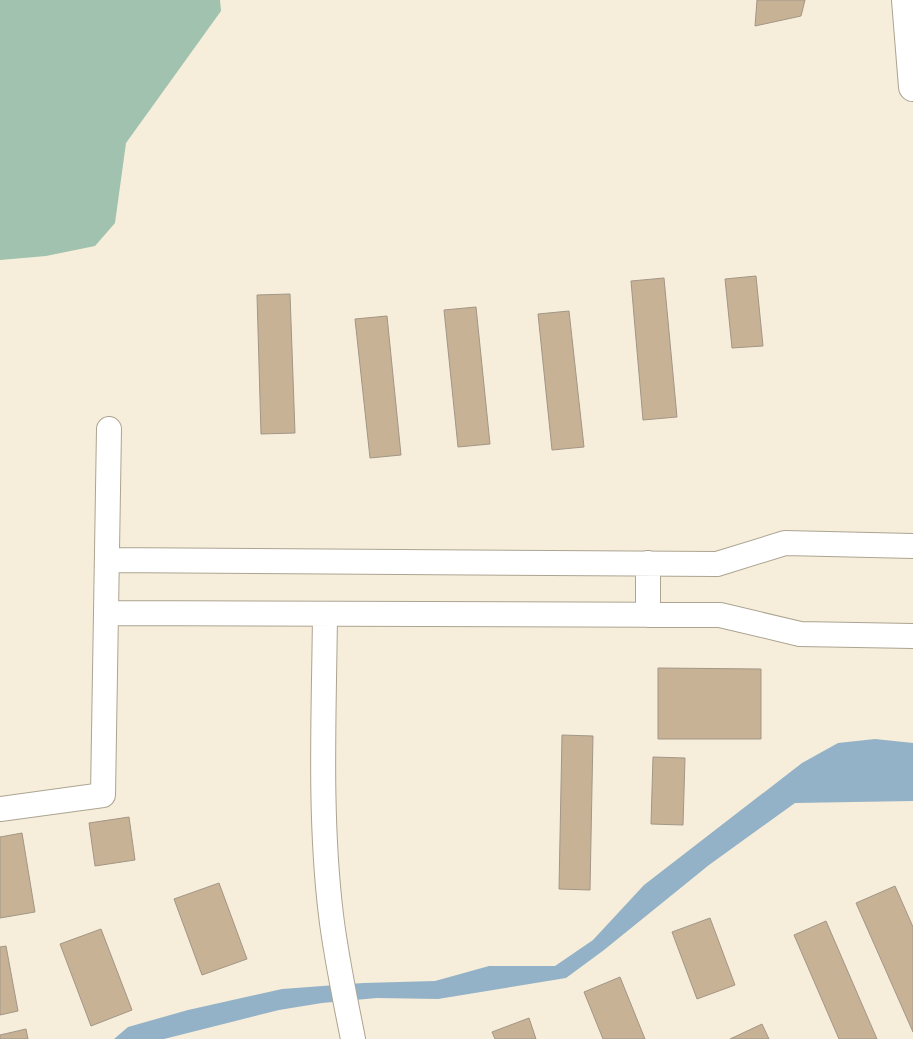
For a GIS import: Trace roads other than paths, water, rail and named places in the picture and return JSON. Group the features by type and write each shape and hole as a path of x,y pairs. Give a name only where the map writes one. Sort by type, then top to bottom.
{"main road":[{"path":"906,0 913,87"}],"street":[{"path":"0,809 103,795 109,429"},
{"path":"107,560 717,564 785,543 913,546"},
{"path":"648,563 648,615"},
{"path":"106,613 720,615 800,634 913,636"},
{"path":"325,614 324,790 327,861 331,915 353,1039"}],"water":[{"path":"875,739 913,743 913,801 795,803 709,865 604,950 566,978 438,999 377,998 322,1003 279,1010 164,1039 114,1039 128,1027 188,1010 282,989 363,983 435,981 489,966 555,966 593,940 644,885 802,763 838,743"}]}
